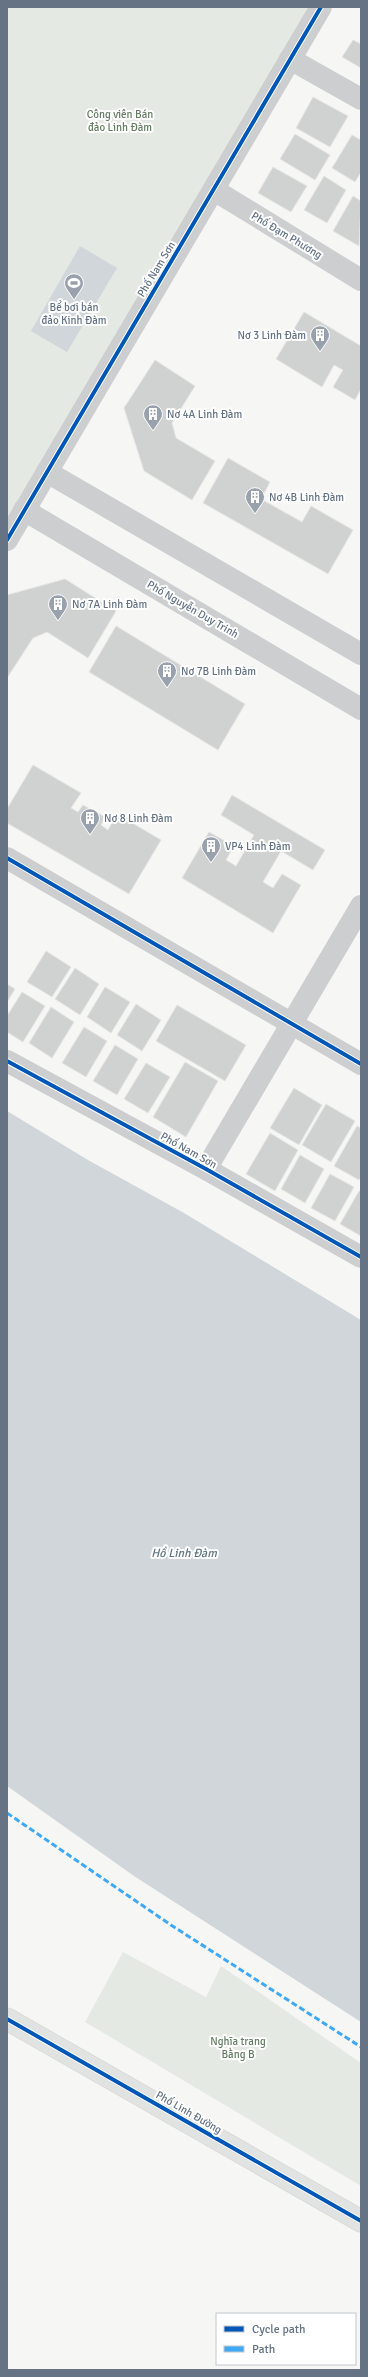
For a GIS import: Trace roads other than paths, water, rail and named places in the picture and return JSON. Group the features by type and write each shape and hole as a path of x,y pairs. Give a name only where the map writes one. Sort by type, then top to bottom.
{"street":[{"name":"Phố Nam Sơn","path":"7,540 321,7"},
{"path":"290,59 361,99"},
{"name":"Phố Đạm Phương","path":"214,190 361,280"},
{"path":"47,472 361,654"},
{"name":"Phố Nguyễn Duy Trinh","path":"24,510 361,709"},
{"path":"7,858 361,1064"},
{"path":"206,1169 361,906"},
{"name":"Phố Nam Sơn","path":"7,1061 206,1169 361,1258"},
{"name":"Phố Linh Đường","path":"7,2019 361,2221"}],"water":[{"name":"Bể bơi bán đảo Kinh Đàm","path":"80,246 117,268 67,352 31,331"},
{"name":"Hồ Linh Đàm","path":"7,1111 88,1160 184,1213 361,1320 361,2022 134,1876 7,1786"}],"place":[{"name":"Bể bơi bán đảo Kinh Đàm","path":"74,300"},
{"name":"Nơ 3 Linh Đàm","path":"320,352"},
{"name":"Nơ 4A Linh Đàm","path":"153,431"},
{"name":"Nơ 4B Linh Đàm","path":"255,514"},
{"name":"Nơ 7A Linh Đàm","path":"58,621"},
{"name":"Nơ 7B Linh Đàm","path":"167,688"},
{"name":"Nơ 8 Linh Đàm","path":"90,835"},
{"name":"VP4 Linh Đàm","path":"211,863"}],"park label":[{"name":"Công viên Bán đảo Linh Đàm","path":"120,120"},
{"name":"Nghĩa trang Bằng B","path":"238,2047"}]}
